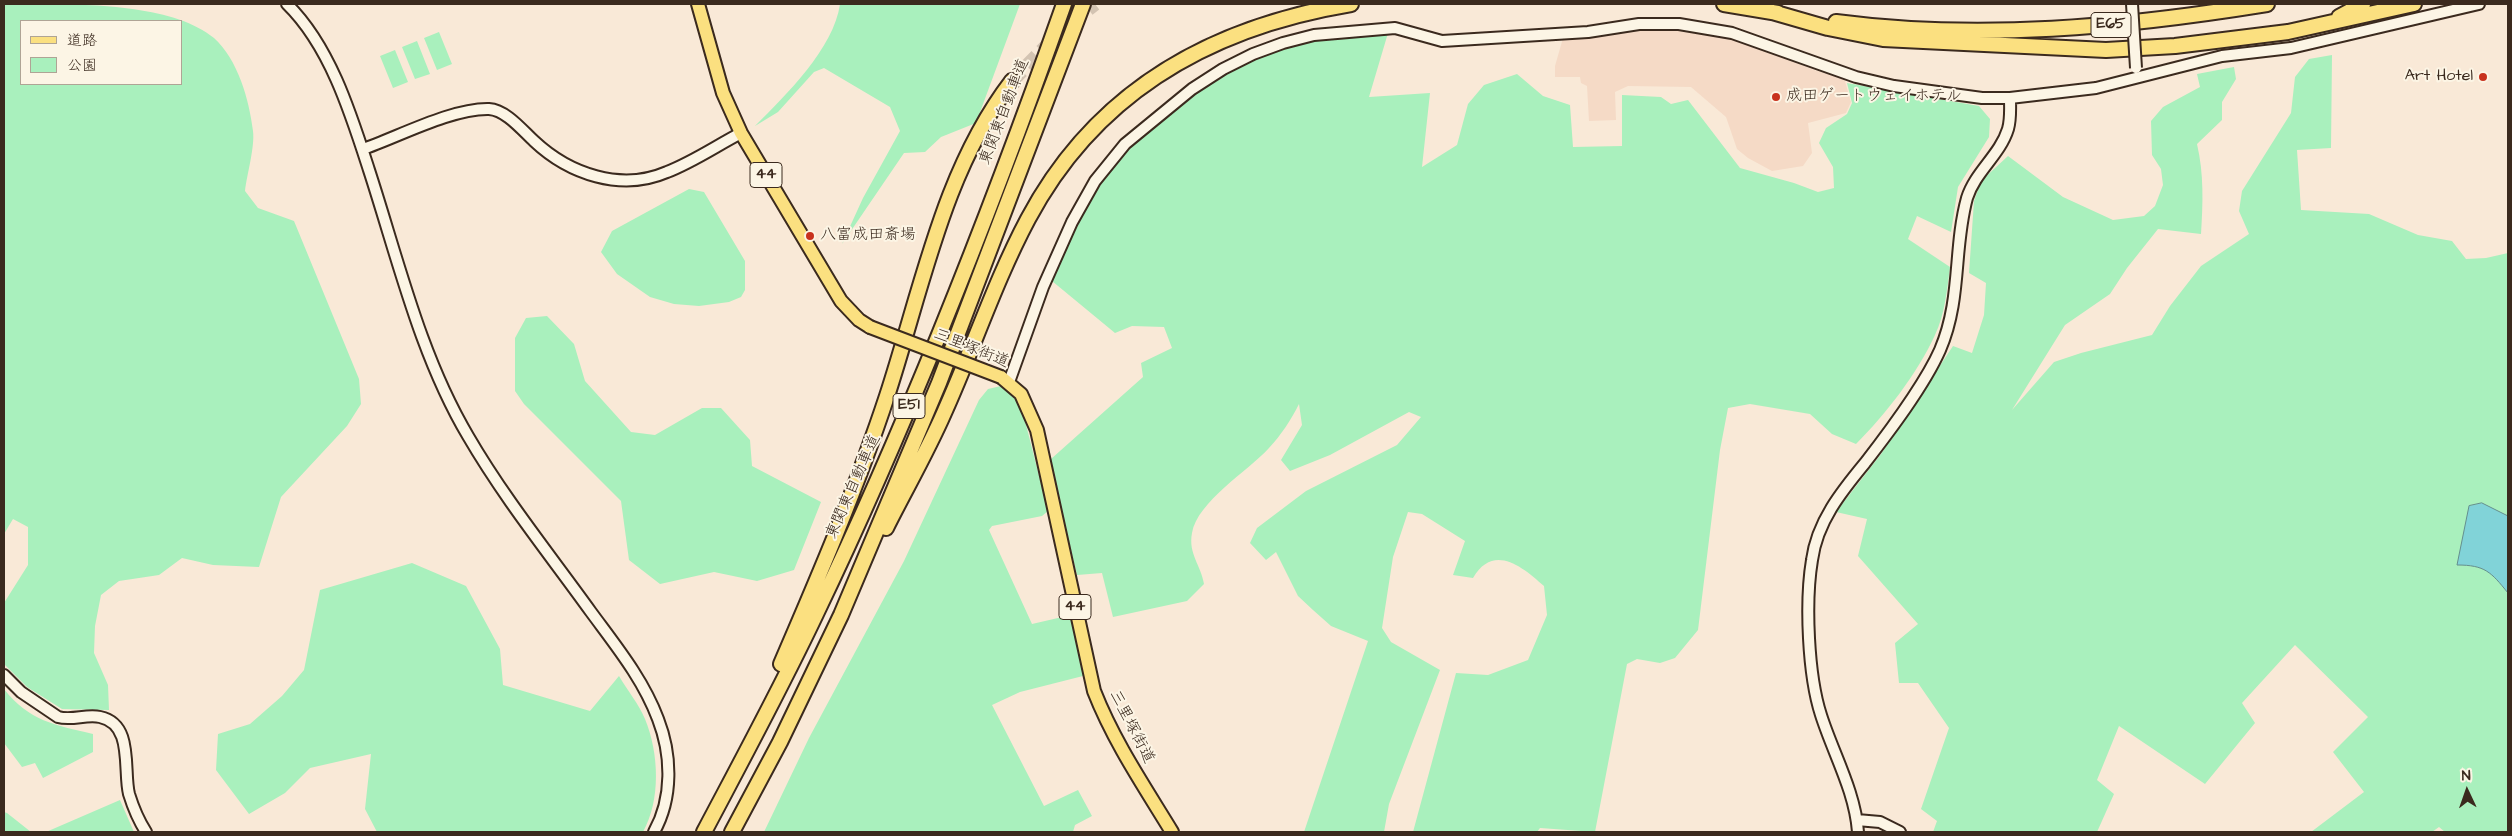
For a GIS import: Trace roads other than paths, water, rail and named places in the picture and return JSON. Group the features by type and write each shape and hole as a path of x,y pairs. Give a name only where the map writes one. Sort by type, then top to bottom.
{"highway":[{"name":"東関東自動車道","path":"704,832 816,614 894,442 976,240 1064,4"},
{"name":"E51","path":"732,832 780,742 841,615 942,375 1083,4"},
{"path":"841,615 944,415 1027,220 1070,153 1128,95 1158,74 1207,47 1265,24 1351,4"},
{"name":"E65","path":"1724,4 1883,27 2004,32 2123,24 2267,4"},
{"path":"1769,11 1828,28 1883,39 2072,49 2175,46 2288,32 2414,4"},
{"path":"2288,32 2326,22 2361,5"},
{"path":"724,795 843,517 887,397 940,226 962,168 992,107 1012,81"}],"main road":[{"name":"三里塚街道","path":"698,4 723,93 741,133 840,300 858,320 870,327 1005,379 1021,394 1037,430 1094,691 1104,716 1122,750 1172,832"}],"street":[{"path":"288,4 308,28 344,94 426,346 457,419 490,471 630,665 659,720 669,771 665,805 654,832"},
{"path":"2132,4 2137,73"},
{"path":"1005,379 1072,222 1095,181 1125,144 1192,89 1222,69 1253,54 1314,35 1395,28 1442,41 1588,32 1638,24 1679,24 1732,34 1856,77 1894,86 1982,98 2010,98 2096,88 2137,73 2222,56 2291,48 2480,4"},
{"path":"1858,832 1857,820 1848,787 1820,712 1814,684 1810,637 1812,558 1828,513 1894,423 1939,352 1950,326 1954,306 1968,197 1977,176 2007,131 2010,120 2010,98"},
{"path":"362,149 464,111 490,109 512,121 549,155 565,166 602,178 624,180 654,177 668,172 741,133"},
{"path":"4,674 21,692 58,717 65,719 101,717 113,724 120,733 127,752 129,792 146,832"},
{"path":"1857,820 1880,822 1900,832"}],"water":[{"path":"2482,503 2508,516 2508,593 2487,571 2474,566 2457,565 2469,506"}],"tunnel":[{"path":"1012,81 1065,27 1095,4"}],"place":[{"name":"Art Hotel","path":"2483,77"},
{"name":"成田ゲートウェイホテル","path":"1776,97"},
{"name":"八富成田斎場","path":"810,236"}]}
